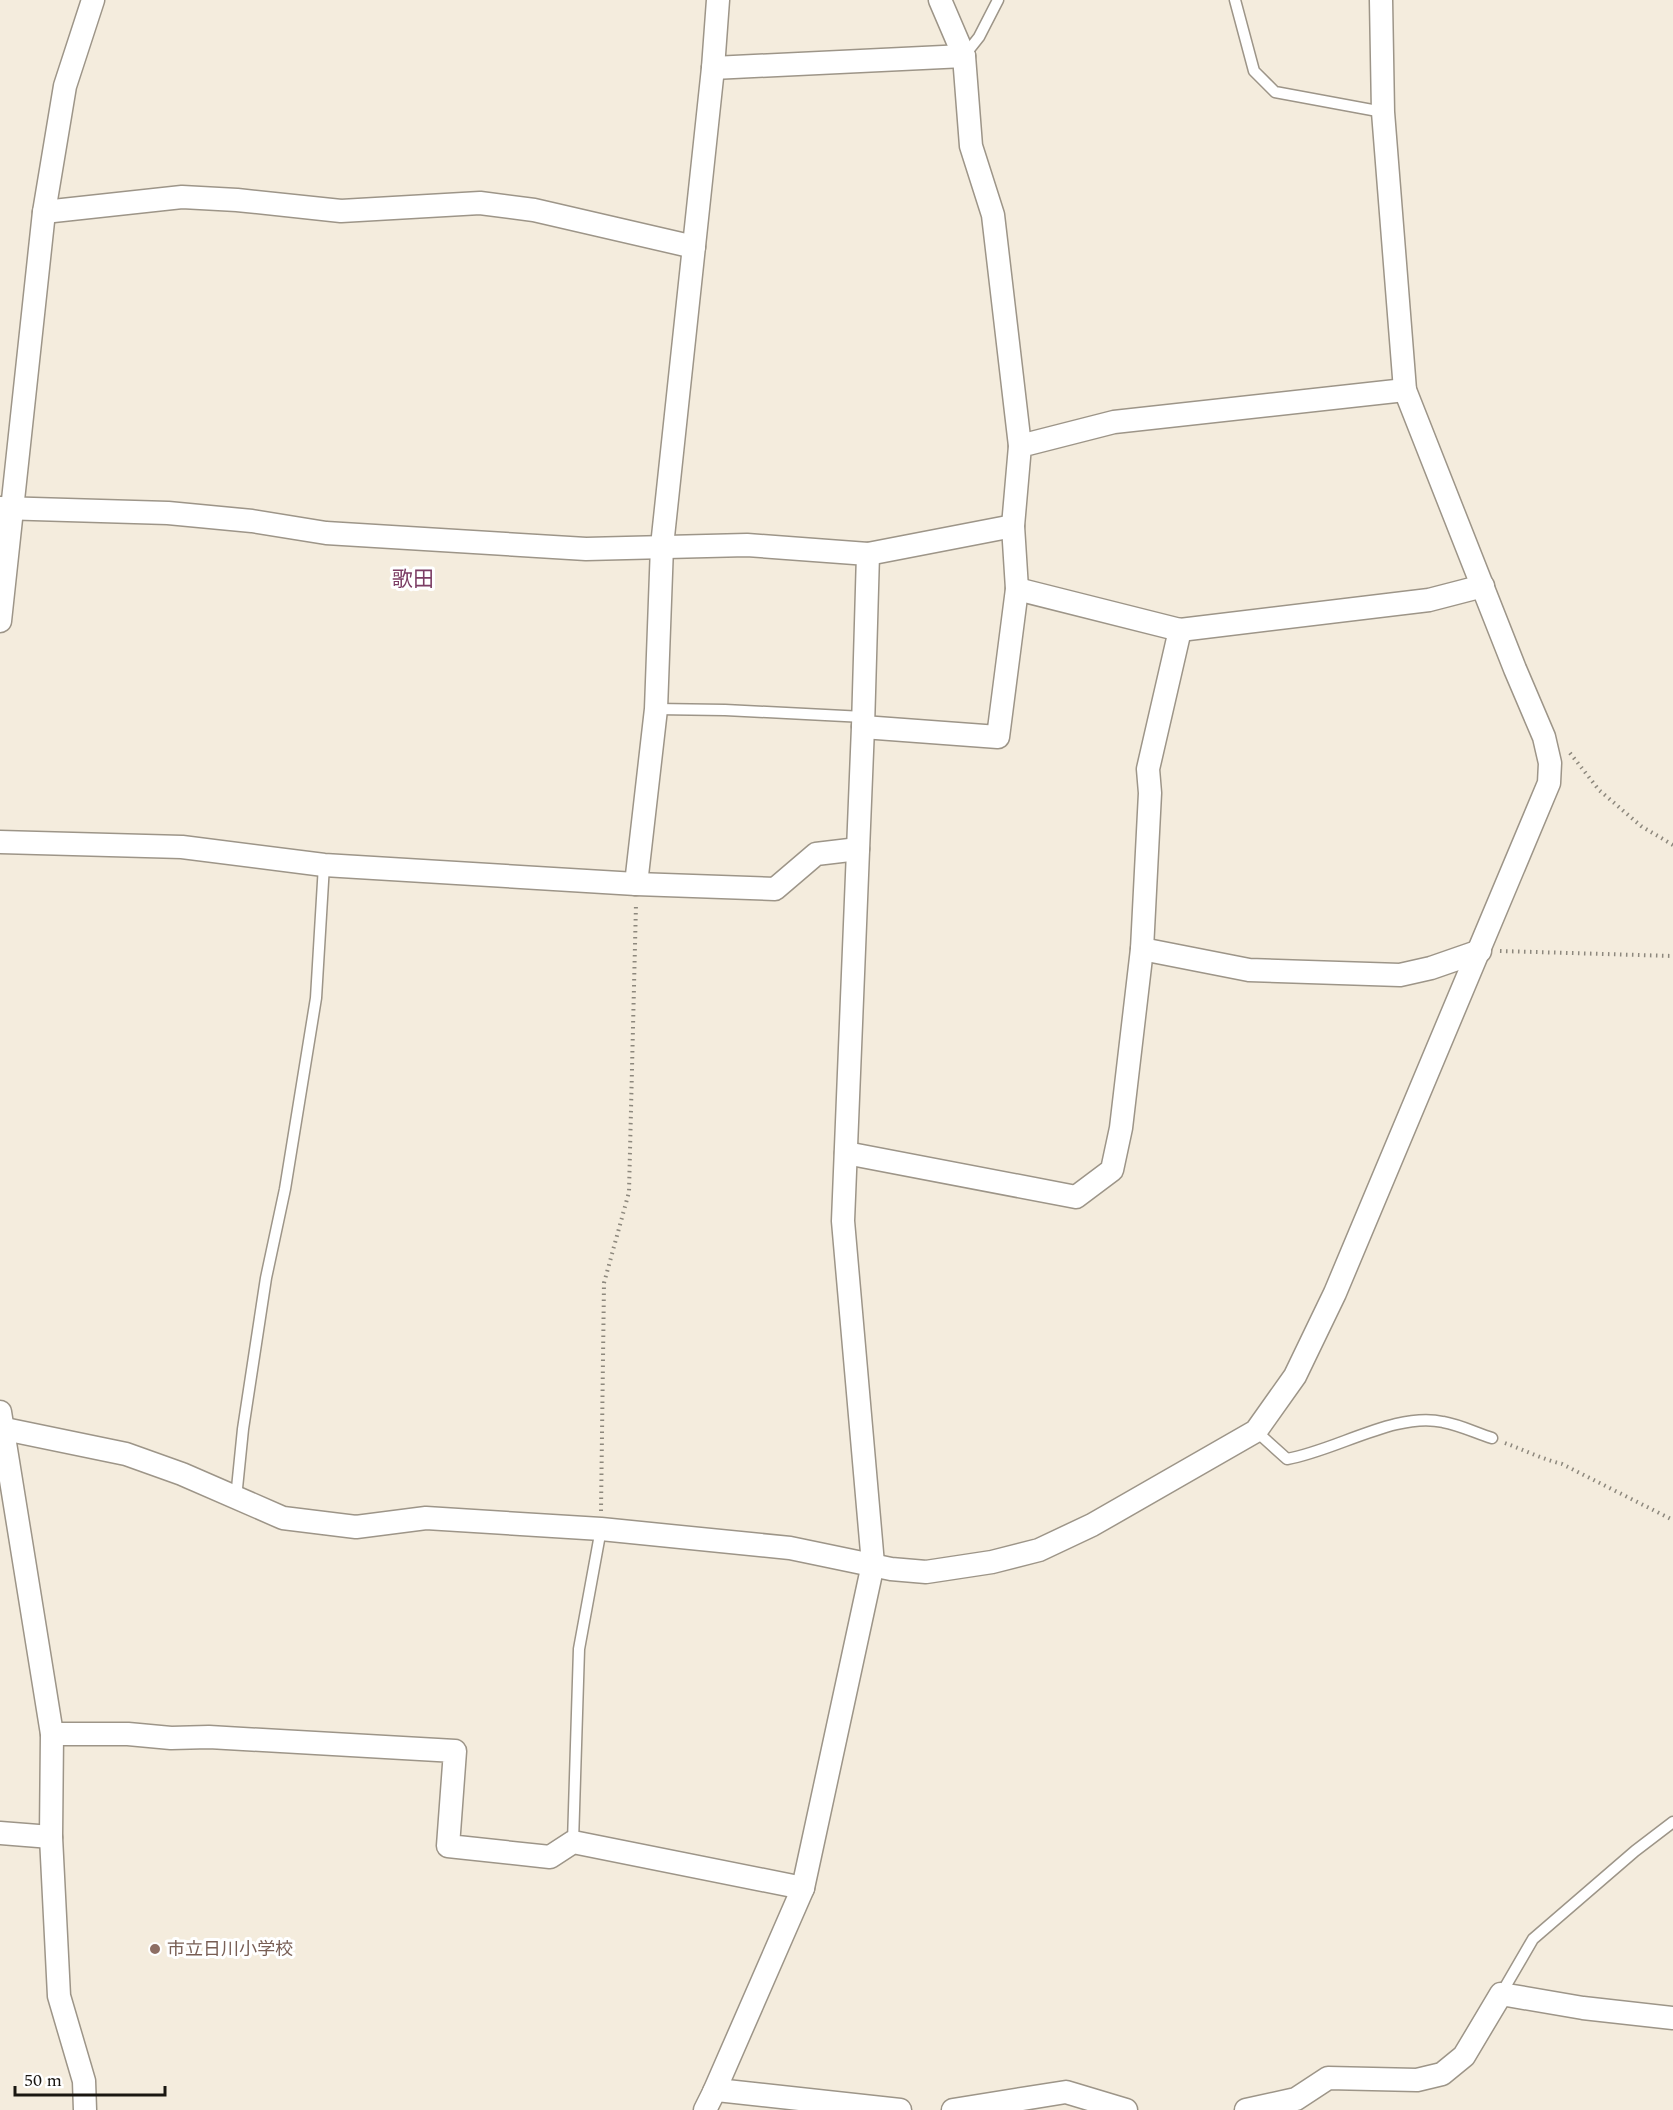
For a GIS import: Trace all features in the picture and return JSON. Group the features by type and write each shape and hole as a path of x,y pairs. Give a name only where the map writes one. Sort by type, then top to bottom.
{"street":[{"path":"0,621 5,508 44,212 65,86 93,0"},
{"path":"636,884 657,710 662,546 713,68 718,0"},
{"path":"864,722 998,737 1017,589 1013,526 1020,446 993,215 971,146 964,56 939,0"},
{"path":"85,2110 84,2081 59,1996 51,1837 52,1734 1,1423 126,1454 182,1474 283,1518 356,1527 426,1518 601,1529 790,1548 891,1569 926,1572 993,1562 1039,1550 1092,1526 1256,1431 1294,1376 1335,1293 1549,783 1550,763 1544,737 1405,390 1383,112 1381,0"},
{"path":"713,68 964,56"},
{"path":"44,212 182,197 237,200 341,211 480,203 534,210 694,247"},
{"path":"1020,446 1114,422 1405,390"},
{"path":"5,508 168,513 252,521 326,533 628,550 662,546 747,545 868,554 1013,526"},
{"path":"709,2101 803,1888 873,1564 843,1221 864,722 868,554"},
{"path":"1017,589 1180,630 1429,600 1483,586"},
{"path":"846,1153 1076,1197 1112,1170 1121,1128 1142,950 1150,793 1148,769 1180,630"},
{"path":"0,843 182,847 324,865 636,884 775,889 816,854 858,849"},
{"path":"1142,950 1249,970 1390,975 1431,968 1480,951"},
{"path":"52,1734 209,1737 455,1750 448,1846 550,1857 573,1842 803,1888"},
{"path":"0,1833 51,1837"},
{"path":"1246,2110 1296,2099 1328,2078 1417,2080 1442,2074 1464,2056 1502,1994 1583,2008 1673,2018"},
{"path":"709,2101 717,2090 900,2110"},
{"path":"953,2110 1066,2092 1126,2110"}],"lane":[{"path":"964,56 979,37 998,0"},
{"path":"1235,0 1254,71 1275,92 1383,112"},
{"path":"657,710 725,710 864,722"},
{"path":"236,1498 243,1429 266,1278 285,1189 316,998 324,865"},
{"path":"1256,1431 1287,1459 1307,1456 1409,1421 1442,1421 1492,1438"},
{"path":"573,1842 579,1649 601,1529"},
{"path":"1502,1994 1533,1939 1635,1851 1673,1822"}],"path":[{"path":"1544,737 1564,746 1599,790 1641,826 1673,845"},
{"path":"601,1529 604,1283 629,1192 636,884"},
{"path":"1480,951 1673,956"},
{"path":"1492,1438 1570,1467 1673,1520"}],"place":[{"name":"市立日川小学校","path":"155,1949"}],"district":[{"name":"歌田","path":"413,580"}]}
